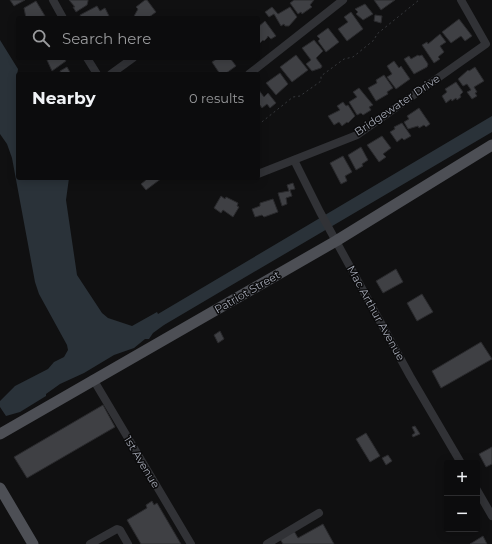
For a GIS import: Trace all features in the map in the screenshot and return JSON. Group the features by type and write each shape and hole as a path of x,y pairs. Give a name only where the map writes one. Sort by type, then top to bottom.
{"main road":[{"name":"Patriot Street","path":"0,434 94,380 334,236 492,145"},
{"path":"0,488 33,544"}],"street":[{"path":"53,0 62,16"},
{"path":"252,72 343,0"},
{"name":"Bridgewater Drive","path":"260,173 357,135 486,44 461,0"},
{"path":"88,60 96,72"},
{"path":"114,72 130,60"},
{"name":"Mac Arthur Avenue","path":"294,160 320,212 410,376 459,460"},
{"name":"1st Avenue","path":"94,380 191,544"},
{"path":"480,495 492,516"},
{"path":"267,544 320,513"},
{"path":"90,544 117,529 120,530 128,544"}],"path":[{"path":"260,123 293,98 300,96 320,81 321,76 344,59 353,57 374,40 376,34 419,0"}],"shaded area":[{"path":"0,40 18,69 18,72 16,72 16,180 12,158 7,144 0,134"},
{"path":"492,116 492,132 164,325 153,333 149,339 145,339 134,348 114,355 84,373 60,384 46,394 46,396 20,412 6,416 0,407 0,401 15,386 48,369 54,362 64,357 68,350 67,345 39,294 35,282 16,180 69,180 66,200 77,275 102,313 108,318 132,326 157,312 158,314"}],"building":[{"path":"10,0 25,0 14,6"},
{"path":"69,0 88,1 87,5 76,12 73,7 75,7"},
{"path":"147,0 156,12 151,16 134,16 138,9 136,7"},
{"path":"294,0 314,0 310,5 312,7 302,14 301,12 298,14 290,3"},
{"path":"374,0 395,0 381,10"},
{"path":"36,1 45,16 26,16 24,8"},
{"path":"365,4 373,14 363,20 356,14 358,12 355,9"},
{"path":"97,6 100,11 105,8 109,16 80,16"},
{"path":"272,7 278,14 290,7 297,17 289,26 285,26 284,24 281,26 274,14 269,17 265,12"},
{"path":"351,12 363,29 347,41 338,29 348,22 344,17"},
{"path":"375,15 382,16 381,23 374,21"},
{"path":"459,19 472,36 465,41 461,36 451,43 442,32"},
{"path":"265,21 276,36 271,39 268,36 260,43 260,25"},
{"path":"328,28 339,42 326,52 318,41 320,39 317,36"},
{"path":"440,34 446,42 440,46 444,52 438,57 440,59 434,63 422,45 427,42 428,44"},
{"path":"314,40 323,51 316,58 322,66 321,68 312,71 306,64 311,60 302,48"},
{"path":"296,55 308,70 292,82 280,67"},
{"path":"418,55 422,55 428,64 427,67 414,74 404,59 409,56 411,59"},
{"path":"47,60 65,60 66,61 52,71"},
{"path":"215,60 232,60 236,66 228,72 219,72 212,62"},
{"path":"394,61 399,68 401,66 410,79 396,89 387,77 392,74 387,66"},
{"path":"67,67 70,72 60,72"},
{"path":"475,67 484,81 474,87 477,92 475,93 477,96 472,99 467,92 471,90 467,84 463,86 458,79 468,70 469,71"},
{"path":"280,73 288,84 276,95 266,83"},
{"path":"384,75 393,88 387,92 388,94 376,101 368,88 377,83 376,80"},
{"path":"456,82 463,92 460,95 461,97 452,101 451,99 446,103 442,96 447,92 445,89"},
{"path":"359,88 373,105 369,107 371,110 363,115 361,113 357,115 349,102 357,97 353,92"},
{"path":"260,92 264,97 268,93 276,103 270,108 267,104 262,108 260,105"},
{"path":"343,102 346,106 348,105 355,116 348,123 347,122 342,126 339,122 334,125 328,116 340,110 337,106"},
{"path":"419,108 430,124 426,127 424,125 419,128 418,126 408,129 404,122 409,119 407,116"},
{"path":"402,123 411,136 404,140 402,138 397,142 390,132 395,129 394,127"},
{"path":"382,136 391,148 383,154 386,157 379,162 367,145"},
{"path":"361,147 368,160 362,164 363,166 356,170 348,155"},
{"path":"343,156 352,172 345,176 347,181 341,184 330,163"},
{"path":"146,180 159,180 146,190 141,184"},
{"path":"293,183 295,189 290,190 292,196 286,198 287,204 282,206 278,193 289,191 287,185"},
{"path":"221,196 225,199 226,197 238,203 237,206 239,207 233,217 223,210 221,213 214,208"},
{"path":"273,199 278,212 264,217 262,215 255,217 252,209 260,206 260,203"},
{"path":"396,269 403,282 383,293 376,281"},
{"path":"422,294 433,312 417,321 407,303"},
{"path":"220,331 224,339 218,343 214,335"},
{"path":"481,342 492,359 441,388 432,371"},
{"path":"103,405 115,427 27,478 14,457"},
{"path":"415,426 420,434 413,437 412,435 415,433 412,427"},
{"path":"366,433 380,456 370,462 356,439"},
{"path":"492,447 492,464 486,467 479,454"},
{"path":"388,455 392,461 386,465 382,458"},
{"path":"152,501 154,505 157,503 181,544 141,544 127,520 147,508 146,505"},
{"path":"323,524 334,544 283,544 280,539 294,531 298,538"},
{"path":"483,536 487,544 470,544"}]}
